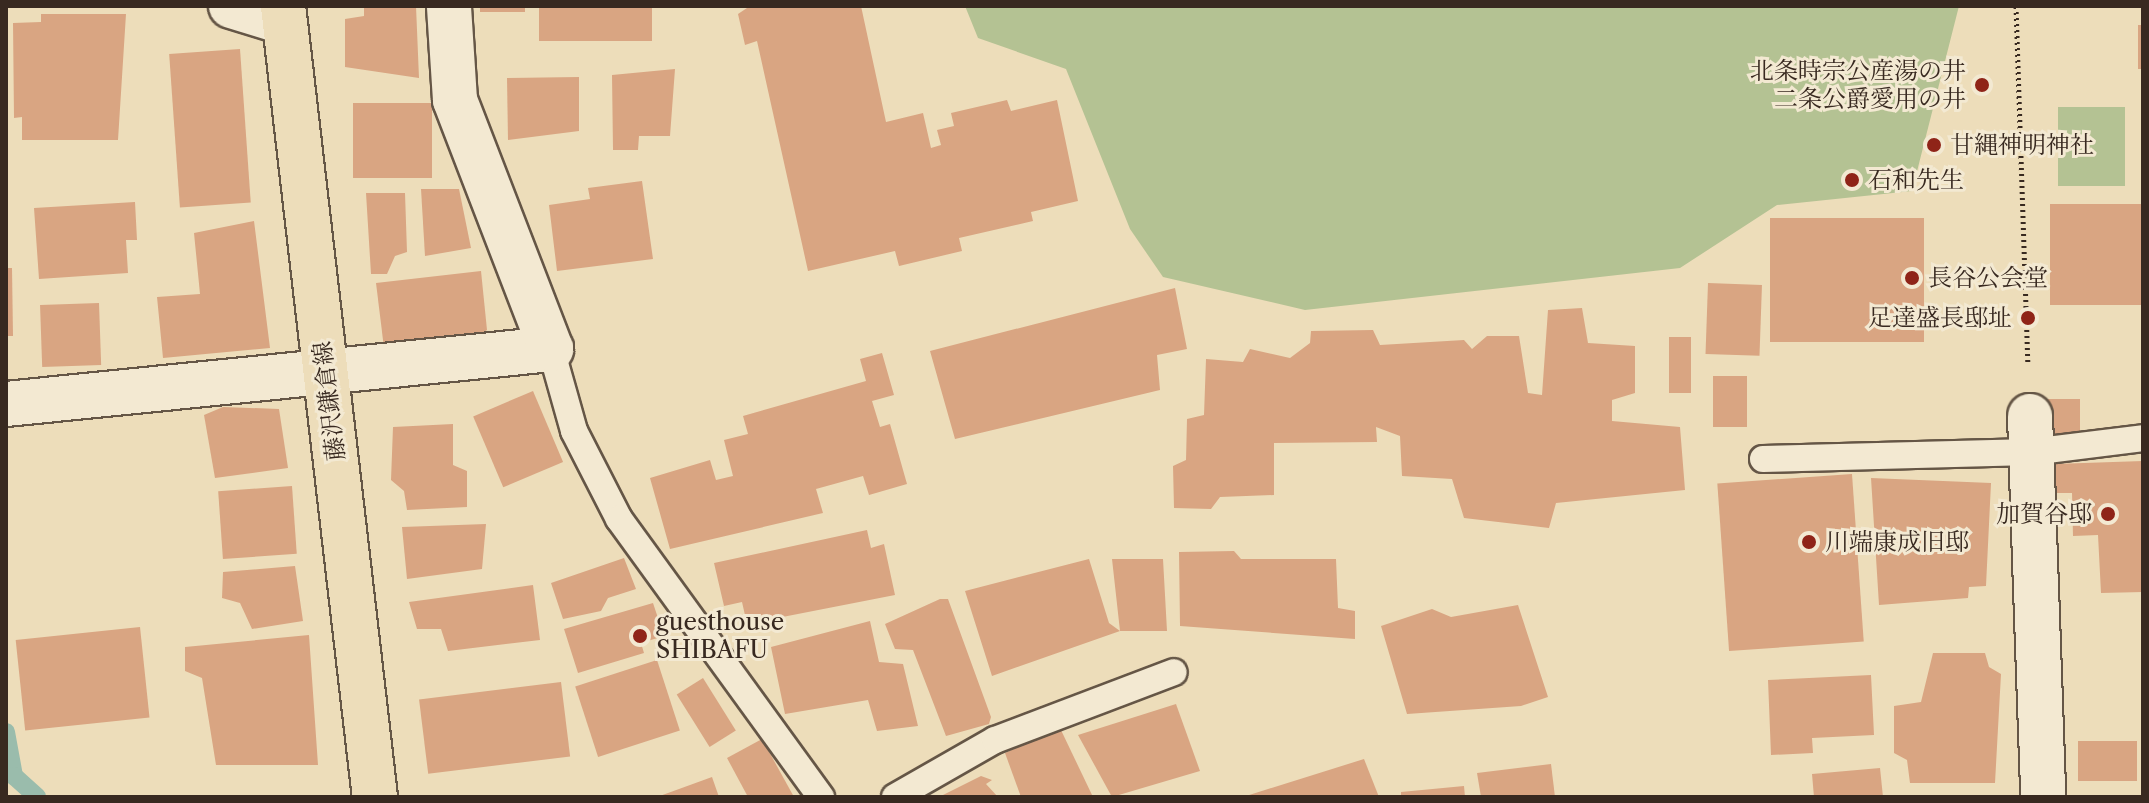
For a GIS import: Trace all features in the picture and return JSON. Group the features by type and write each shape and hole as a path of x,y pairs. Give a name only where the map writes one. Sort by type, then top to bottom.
{"main road":[{"name":"藤沢鎌倉線","path":"283,14 375,797"}],"street":[{"path":"231,6 283,14"},
{"path":"6,404 551,349 455,100 449,6"},
{"path":"2030,434 2043,797"}],"lane":[{"path":"551,349 574,431 619,519 821,797"},
{"path":"1763,459 2030,434 2143,438"},
{"path":"895,797 995,740 1174,672"}],"path":[{"path":"2016,6 2030,434"}],"green space":[{"path":"965,6 1959,6 1912,191 1777,205 1680,268 1305,310 1163,277 1130,229 1066,69 978,38"},
{"path":"2058,107 2125,107 2125,186 2058,186"}],"building":[{"path":"364,6 416,6 419,78 345,67 345,19 364,16"},
{"path":"480,6 525,6 525,12 480,12"},
{"path":"539,6 652,6 652,41 539,41"},
{"path":"750,6 861,6 886,122 923,113 931,148 941,145 937,130 954,126 951,113 1007,100 1011,111 1057,100 1078,201 1031,212 1033,221 959,238 962,251 899,266 895,251 808,271 757,41 745,45 738,14"},
{"path":"41,14 126,14 118,140 22,140 22,117 14,118 13,23 41,22"},
{"path":"2138,25 2143,25 2143,69 2138,69"},
{"path":"240,49 251,203 180,208 169,54"},
{"path":"675,69 670,136 639,136 638,150 613,150 612,75"},
{"path":"579,77 579,131 508,140 507,78"},
{"path":"353,103 432,103 432,178 353,178"},
{"path":"642,181 653,259 557,271 549,205 590,199 588,188"},
{"path":"421,189 459,189 471,248 425,256"},
{"path":"366,193 405,193 407,252 395,256 387,274 371,274"},
{"path":"135,202 137,240 126,240 128,273 39,279 34,208"},
{"path":"2050,204 2143,204 2143,305 2050,305"},
{"path":"1770,218 1924,218 1924,342 1770,342"},
{"path":"254,221 270,348 163,358 157,297 200,294 194,233"},
{"path":"6,268 12,268 13,336 6,336"},
{"path":"481,271 487,330 470,341 384,348 376,283"},
{"path":"1708,283 1762,285 1759,356 1706,354"},
{"path":"1175,288 1187,349 1157,355 1160,390 955,439 930,351"},
{"path":"99,303 101,365 42,367 40,305"},
{"path":"1582,308 1588,343 1635,346 1635,393 1612,400 1612,421 1680,427 1685,490 1556,503 1549,528 1464,518 1452,479 1402,476 1400,436 1376,427 1377,442 1274,443 1274,495 1220,497 1211,509 1174,508 1173,466 1186,460 1187,419 1204,415 1206,359 1243,362 1250,349 1290,358 1310,343 1311,331 1373,330 1380,345 1464,340 1472,349 1487,336 1519,336 1528,393 1542,395 1548,310"},
{"path":"1669,337 1691,337 1691,393 1669,393"},
{"path":"882,353 894,395 872,401 880,427 890,424 907,484 869,495 863,476 816,489 823,513 670,549 650,478 710,460 716,480 733,476 724,440 748,434 743,416 866,381 860,359"},
{"path":"1713,376 1747,376 1747,427 1713,427"},
{"path":"533,391 563,462 503,487 473,416"},
{"path":"2045,399 2080,399 2080,434 2045,434"},
{"path":"223,407 279,409 288,468 215,478 204,415"},
{"path":"453,424 453,465 467,471 467,507 407,510 404,491 391,480 393,427"},
{"name":"加賀谷邸","path":"2143,461 2143,592 2101,593 2098,535 2073,536 2072,493 2056,493 2054,464"},
{"path":"1852,474 1864,642 1729,651 1717,483"},
{"path":"1871,478 1991,483 1986,586 1969,587 1968,598 1879,605"},
{"path":"292,486 297,554 223,559 218,491"},
{"path":"486,524 482,569 407,579 402,527"},
{"path":"867,530 871,548 884,544 895,595 747,624 742,602 724,606 714,563"},
{"path":"1234,551 1241,559 1336,559 1338,608 1355,611 1355,639 1180,626 1179,552"},
{"path":"624,558 636,589 608,598 601,611 563,619 551,583"},
{"path":"1089,559 1109,623 1120,631 992,676 965,591"},
{"path":"1112,559 1163,559 1167,631 1120,631"},
{"path":"295,566 303,621 252,629 240,603 222,598 223,572"},
{"path":"533,585 540,640 448,651 441,629 417,629 409,602"},
{"path":"940,599 948,599 991,717 989,724 946,736 913,650 895,649 885,624"},
{"path":"653,603 664,636 641,643 644,653 578,673 564,629"},
{"path":"1518,605 1548,697 1521,706 1407,714 1381,626 1432,609 1451,617"},
{"path":"870,621 879,662 903,664 918,726 877,731 868,700 785,714 771,647"},
{"path":"140,627 150,718 25,731 16,640"},
{"path":"309,635 318,765 216,765 202,678 185,671 185,647"},
{"path":"1933,653 1985,653 1989,667 2001,674 1995,783 1910,783 1907,760 1894,753 1894,706 1921,702"},
{"path":"657,660 680,730 598,757 575,687"},
{"path":"1871,675 1874,735 1812,738 1813,753 1771,755 1768,680"},
{"path":"703,678 736,731 710,747 677,694"},
{"path":"561,682 570,756 428,774 419,699"},
{"path":"1176,704 1200,771 1112,797 1078,735"},
{"path":"1060,728 1093,797 1021,797 1005,753"},
{"path":"762,739 794,797 748,797 727,758"},
{"path":"2078,741 2137,741 2137,781 2078,781"},
{"path":"1364,759 1379,797 1246,797 1246,796"},
{"path":"1551,764 1555,797 1481,797 1477,773"},
{"path":"1880,768 1883,797 1814,797 1812,774"},
{"path":"981,776 992,780 986,784 998,797 939,797"},
{"path":"712,777 719,797 657,797"},
{"path":"1464,786 1465,797 1401,797 1401,792"}],"waterway":[{"path":"6,732 14,776 37,797"}],"place":[{"name":"北条時宗公産湯の井 二条公爵愛用の井","path":"1982,85"},
{"name":"甘縄神明神社","path":"1934,145"},
{"name":"石和先生","path":"1852,180"},
{"name":"長谷公会堂","path":"1912,278"},
{"name":"足達盛長邸址","path":"2028,318"},
{"name":"加賀谷邸","path":"2108,514"},
{"name":"川端康成旧邸","path":"1809,542"},
{"name":"guesthouse SHIBAFU","path":"640,636"}]}
